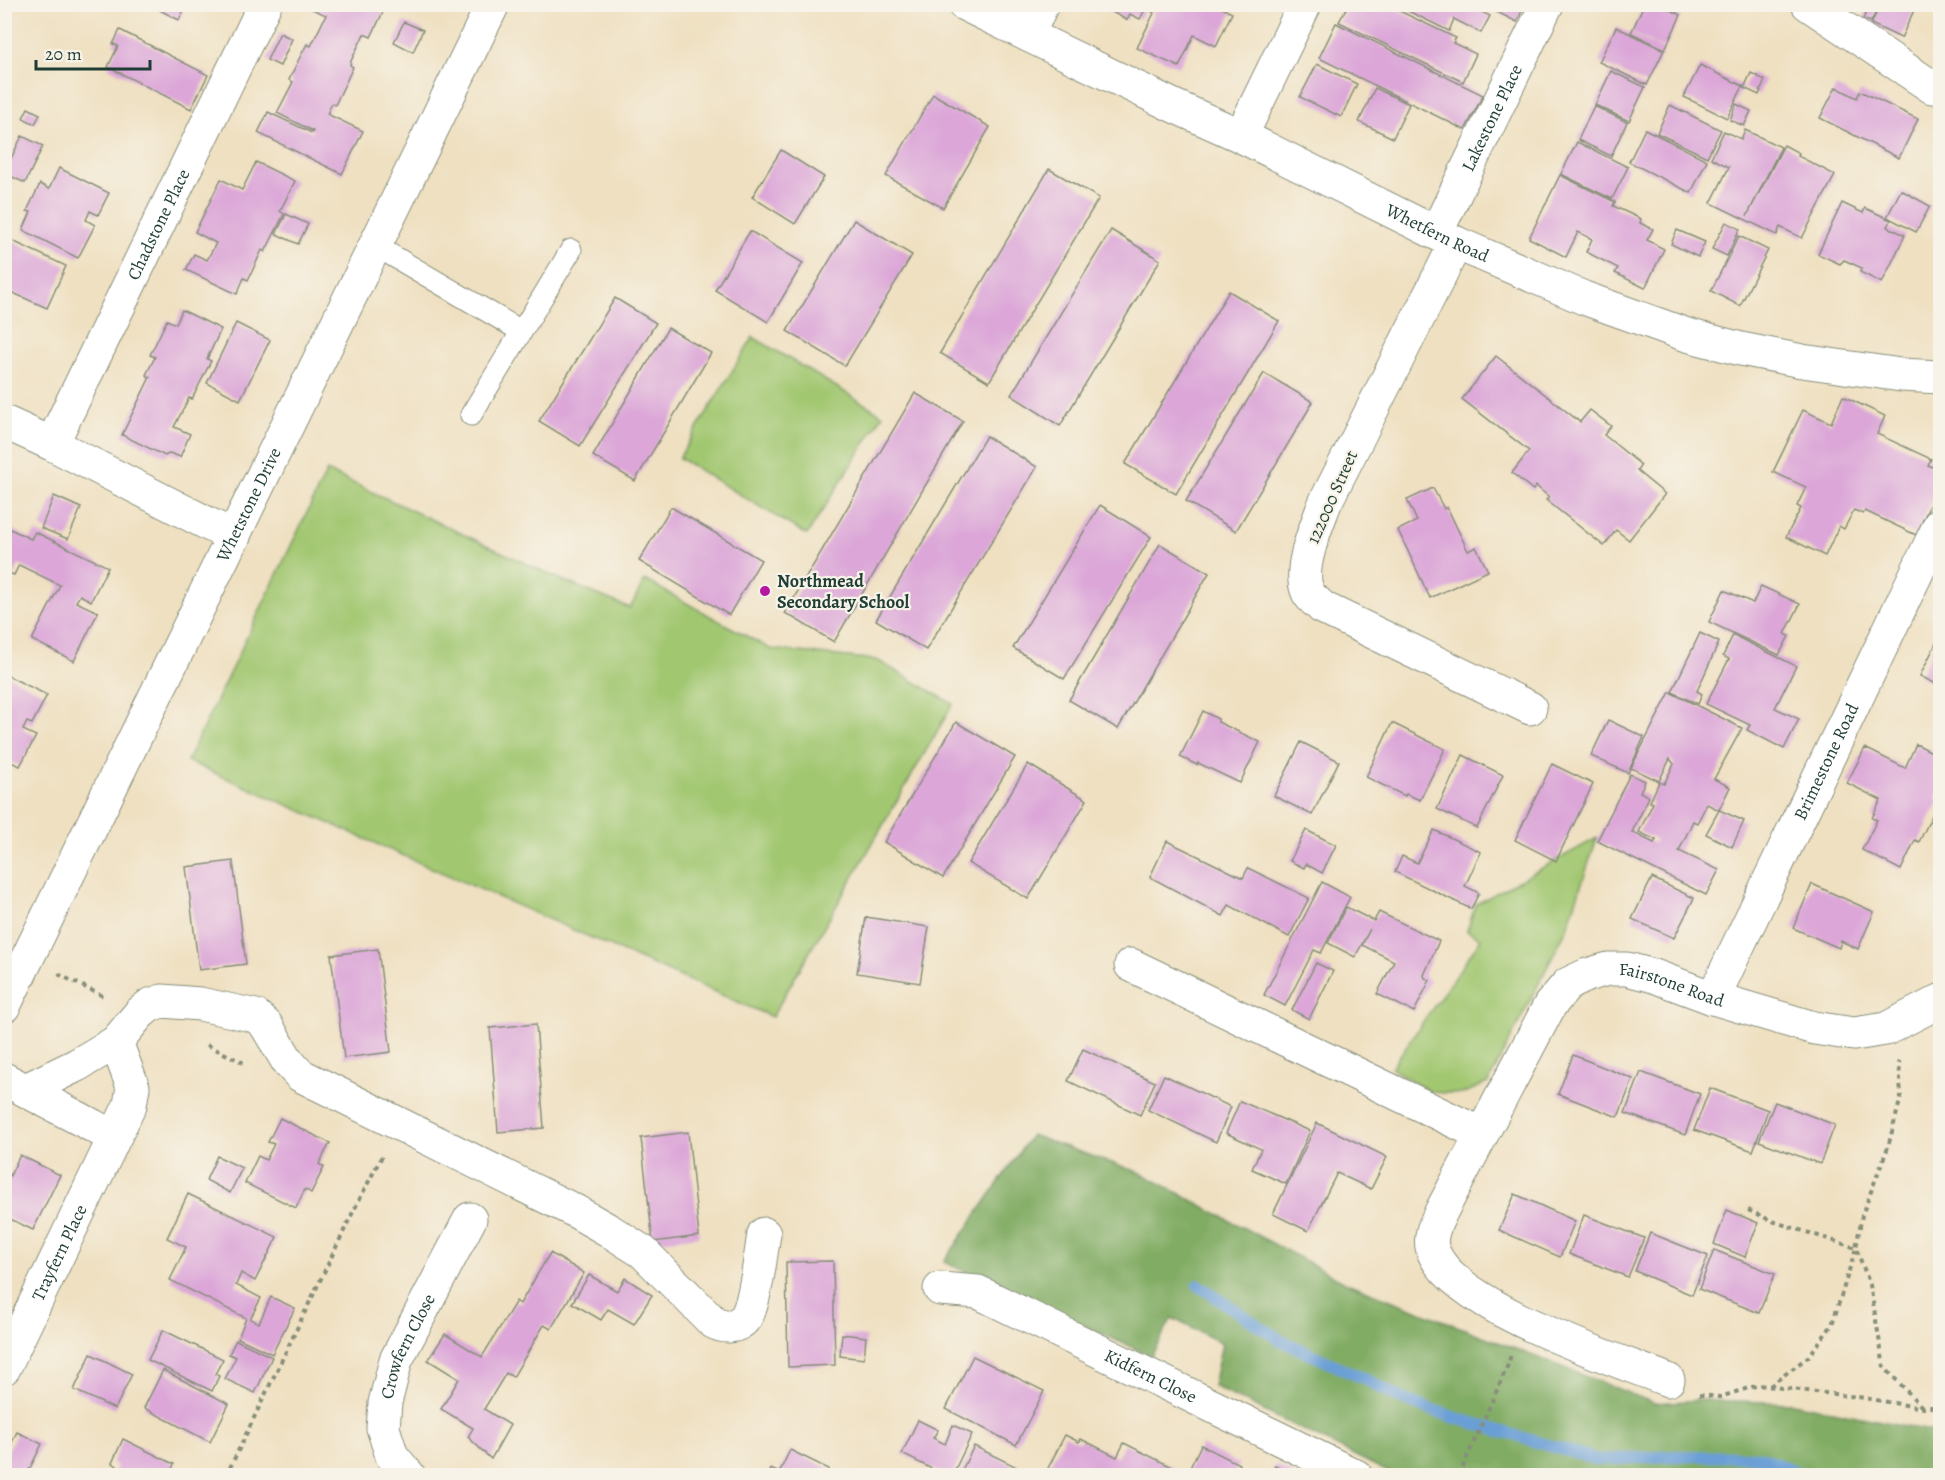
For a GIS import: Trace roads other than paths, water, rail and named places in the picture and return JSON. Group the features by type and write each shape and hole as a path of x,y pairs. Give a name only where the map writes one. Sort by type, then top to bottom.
{"street":[{"name":"Chadstone Place","path":"52,444 265,4"},
{"name":"Whetstone Drive","path":"4,1006 492,4"},
{"name":"Whetfern Road","path":"964,4 1241,136 1446,238 1584,298 1687,335 1741,349 1802,361 1901,375 1941,377"},
{"path":"1028,35 1042,4"},
{"path":"1241,136 1305,4"},
{"name":"Lakestone Place","path":"1446,238 1547,4"},
{"path":"1808,4 1932,87"},
{"name":"122000 Street","path":"1446,238 1326,503 1310,544 1305,571 1307,591 1323,608 1530,708"},
{"path":"4,422 234,537"},
{"name":"Brimestone Road","path":"1713,998 1941,524"},
{"path":"1131,964 1481,1134"},
{"name":"Fairstone Road","path":"1668,1380 1533,1326 1497,1308 1462,1285 1442,1266 1433,1252 1431,1242 1433,1229 1550,1005 1568,984 1587,975 1608,969 1628,969 1814,1029 1854,1034 1886,1029 1927,1008"},
{"path":"15,1085 77,1065 116,1042 140,1013 150,1005 162,1001 201,1004 256,1016 266,1025 288,1062 300,1075 576,1211 610,1231 643,1252 713,1322 722,1327 742,1321 747,1314 759,1269 764,1234"},
{"name":"Trayfern Place","path":"4,1368 126,1115 133,1095 131,1080 116,1042"},
{"path":"15,1085 114,1137"},
{"name":"Crowfern Close","path":"409,1476 393,1456 384,1428 385,1403 396,1360 471,1219"},
{"name":"Kidfern Close","path":"940,1289 978,1292 1356,1476"}],"lane":[{"path":"376,246 521,332"},
{"path":"471,415 571,250"}],"waterway":[{"path":"1198,1285 1280,1340 1365,1379 1406,1401 1459,1419 1598,1460 1675,1456 1760,1457 1807,1476"}],"place":[{"name":"Northmead Secondary School","path":"765,591"}]}
